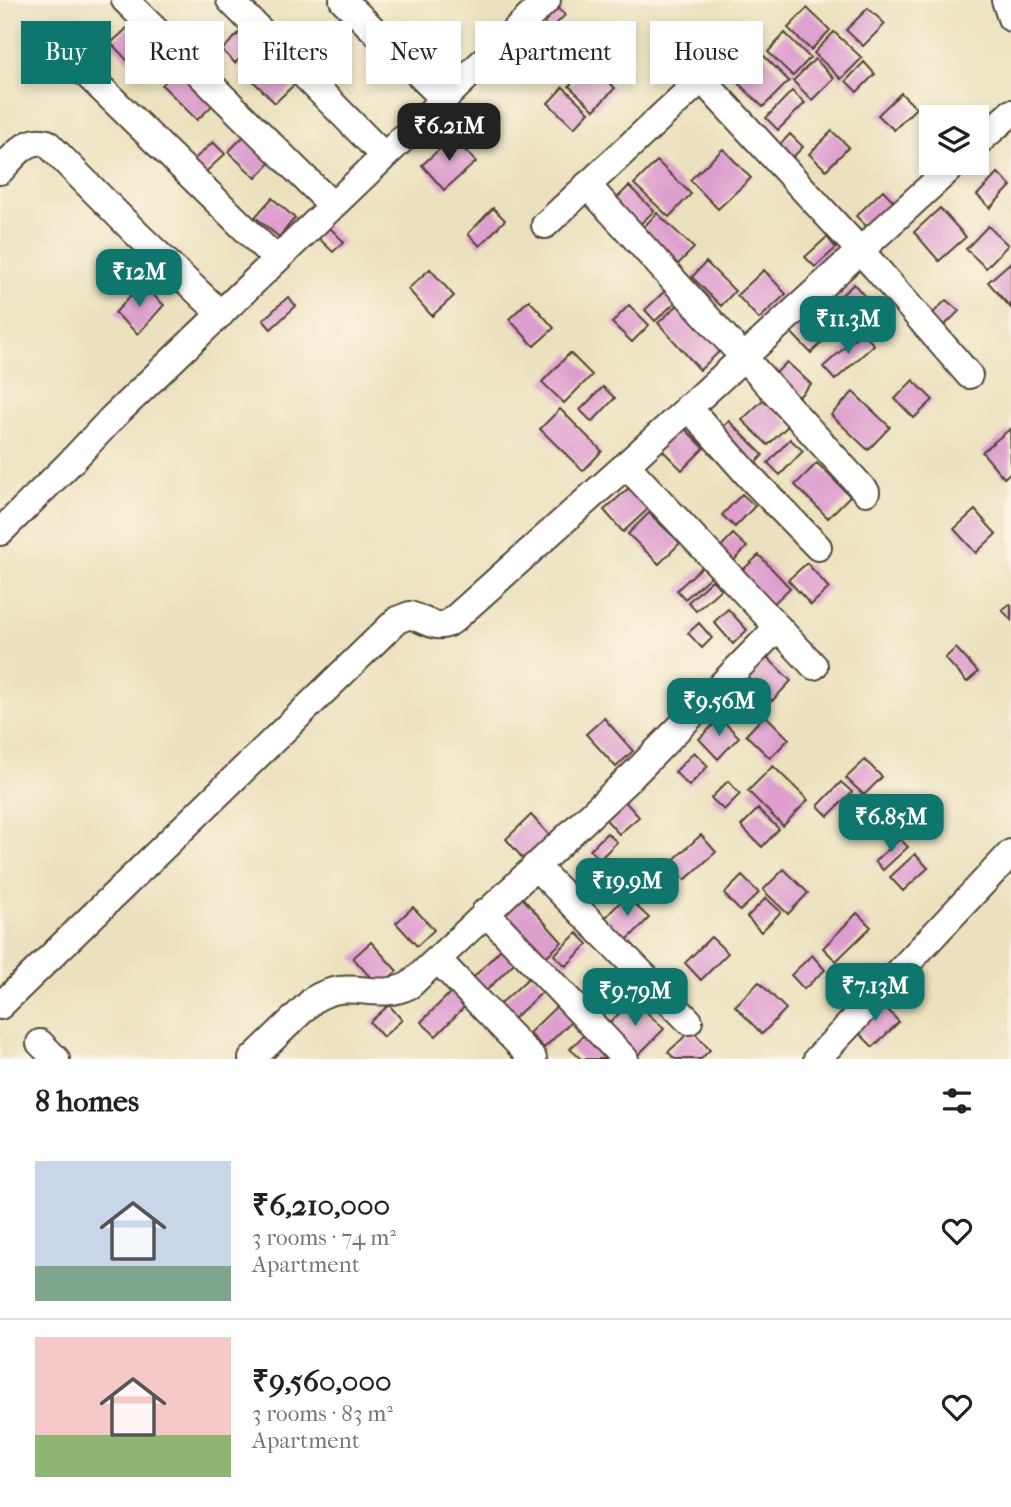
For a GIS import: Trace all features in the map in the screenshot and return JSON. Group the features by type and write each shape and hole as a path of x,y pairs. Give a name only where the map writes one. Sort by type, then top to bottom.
{"street":[{"path":"125,0 332,205"},
{"path":"230,0 384,156"},
{"path":"343,0 443,99"},
{"path":"0,532 276,259 547,0"},
{"path":"1005,0 1011,18"},
{"path":"545,225 694,86 700,83 707,85 969,374"},
{"path":"97,84 276,259"},
{"path":"989,132 1011,113"},
{"path":"0,171 26,145 40,141 47,143 221,314"},
{"path":"0,1006 397,620 410,615 437,626 447,624 626,465 943,175"},
{"path":"587,185 866,492"},
{"path":"688,407 750,477 818,547"},
{"path":"626,465 814,666"},
{"path":"251,1059 313,1000 324,993 336,988 347,988 389,993 410,985 634,774 778,626"},
{"path":"817,1059 1011,853"},
{"path":"535,866 689,1021"},
{"path":"485,912 625,1059"},
{"path":"438,960 533,1059"}],"building":[{"path":"554,5 565,15 559,21 540,19"},
{"path":"807,8 830,30 811,50 788,28"},
{"path":"868,8 885,24 863,46 846,30"},
{"path":"342,14 349,21 335,21"},
{"path":"125,30 125,58 111,43"},
{"path":"834,32 862,58 841,79 814,53"},
{"path":"785,33 810,58 793,76 768,52"},
{"path":"238,34 238,60 235,63 224,52 224,48"},
{"path":"763,55 789,81 763,107 739,84 763,84"},
{"path":"815,59 834,78 812,100 793,81"},
{"path":"864,62 875,74 857,92 846,81"},
{"path":"199,84 216,102 197,120 162,85"},
{"path":"256,84 295,84 275,103"},
{"path":"611,84 615,88 594,110 569,86"},
{"path":"563,87 589,112 574,128 548,103"},
{"path":"792,91 805,103 778,130 766,118"},
{"path":"901,93 916,108 894,130 878,115"},
{"path":"832,131 849,147 826,170 809,154"},
{"path":"248,132 275,158 256,178 228,152"},
{"path":"790,134 803,147 787,163 774,151"},
{"path":"453,137 476,162 444,190 422,165"},
{"path":"213,142 225,154 198,179 187,166"},
{"path":"723,149 751,178 718,209 690,180"},
{"path":"657,161 691,194 669,217 634,184"},
{"path":"998,173 1011,186 990,208 977,195"},
{"path":"629,186 654,211 635,229 611,204"},
{"path":"883,190 896,204 869,229 856,216"},
{"path":"272,198 295,218 279,237 255,217"},
{"path":"493,208 505,220 480,246 468,234"},
{"path":"940,208 966,237 939,261 914,232"},
{"path":"657,213 694,248 673,269 637,234"},
{"path":"322,220 344,242 333,252 311,231"},
{"path":"988,226 1008,245 986,268 966,249"},
{"path":"827,237 836,248 815,267 805,257"},
{"path":"706,262 735,291 721,306 692,277"},
{"path":"1011,262 1011,308 988,282"},
{"path":"430,269 454,296 432,316 408,289"},
{"path":"764,270 786,294 759,319 737,295"},
{"path":"141,284 164,305 138,334 115,313"},
{"path":"854,284 876,309 851,332 828,307"},
{"path":"669,287 680,298 655,321 645,310"},
{"path":"288,297 296,306 271,329 263,320"},
{"path":"529,300 554,328 534,346 509,319"},
{"path":"946,300 959,311 941,329 929,317"},
{"path":"814,301 838,327 811,353 787,328"},
{"path":"680,303 722,349 700,370 658,323"},
{"path":"629,305 649,325 632,342 612,323"},
{"path":"862,332 874,345 835,380 823,367"},
{"path":"570,353 592,375 564,403 542,382"},
{"path":"787,362 811,384 792,404 768,381"},
{"path":"913,380 933,400 914,418 895,399"},
{"path":"603,387 615,398 592,422 580,410"},
{"path":"853,392 890,427 868,450 831,415"},
{"path":"764,399 790,424 768,445 742,420"},
{"path":"560,409 602,451 583,471 540,429"},
{"path":"729,421 763,455 749,470 715,436"},
{"path":"680,424 704,448 682,470 658,446"},
{"path":"1010,429 1011,472 1004,478 982,452"},
{"path":"790,439 803,451 780,475 768,463"},
{"path":"817,463 850,496 828,518 795,485"},
{"path":"629,488 648,509 623,532 604,510"},
{"path":"742,494 755,506 735,527 722,515"},
{"path":"975,510 996,534 976,553 954,529"},
{"path":"649,513 680,543 659,564 628,534"},
{"path":"733,534 747,547 726,568 713,555"},
{"path":"759,555 790,588 767,610 736,576"},
{"path":"807,563 829,588 811,605 788,580"},
{"path":"702,567 711,576 685,599 677,590"},
{"path":"712,580 721,589 696,611 688,602"},
{"path":"1011,605 1011,620 1002,610"},
{"path":"728,609 747,630 733,644 714,622"},
{"path":"699,623 712,638 702,648 688,633"},
{"path":"956,648 978,672 967,682 945,658"},
{"path":"765,655 791,681 772,701 745,675"},
{"path":"765,715 789,739 770,758 746,735"},
{"path":"604,718 633,751 616,767 586,734"},
{"path":"720,718 739,737 718,759 699,739"},
{"path":"694,752 708,766 689,786 675,772"},
{"path":"865,760 882,777 864,795 846,778"},
{"path":"773,766 808,800 783,826 748,791"},
{"path":"728,781 740,794 724,810 711,798"},
{"path":"841,782 852,792 828,816 818,806"},
{"path":"620,796 639,817 619,834 601,814"},
{"path":"758,809 779,829 762,847 741,826"},
{"path":"531,815 551,837 525,861 506,839"},
{"path":"607,833 617,842 600,859 590,850"},
{"path":"701,835 716,852 685,880 670,863"},
{"path":"900,839 908,847 883,870 875,861"},
{"path":"915,854 928,868 903,891 890,877"},
{"path":"784,869 808,893 788,914 763,890"},
{"path":"742,876 759,893 740,911 724,894"},
{"path":"518,893 562,942 540,962 496,913"},
{"path":"626,896 649,918 627,940 605,918"},
{"path":"766,898 781,912 761,932 747,917"},
{"path":"413,907 434,930 417,946 396,923"},
{"path":"857,913 871,927 836,961 823,948"},
{"path":"577,933 588,944 566,966 554,955"},
{"path":"711,937 728,953 701,980 685,963"},
{"path":"371,942 397,971 379,987 353,958"},
{"path":"502,948 516,961 480,997 467,984"},
{"path":"812,955 825,970 804,989 791,975"},
{"path":"533,974 546,989 513,1019 499,1005"},
{"path":"759,982 786,1009 762,1034 735,1006"},
{"path":"606,984 619,997 595,1021 582,1008"},
{"path":"456,987 470,1001 436,1036 421,1022"},
{"path":"877,998 899,1022 873,1047 850,1024"},
{"path":"633,999 664,1029 637,1056 607,1026"},
{"path":"561,1002 576,1017 544,1048 529,1033"},
{"path":"389,1005 402,1020 383,1037 370,1022"},
{"path":"692,1030 710,1050 701,1059 675,1059 668,1052"},
{"path":"588,1031 616,1059 581,1059 570,1049"}]}
